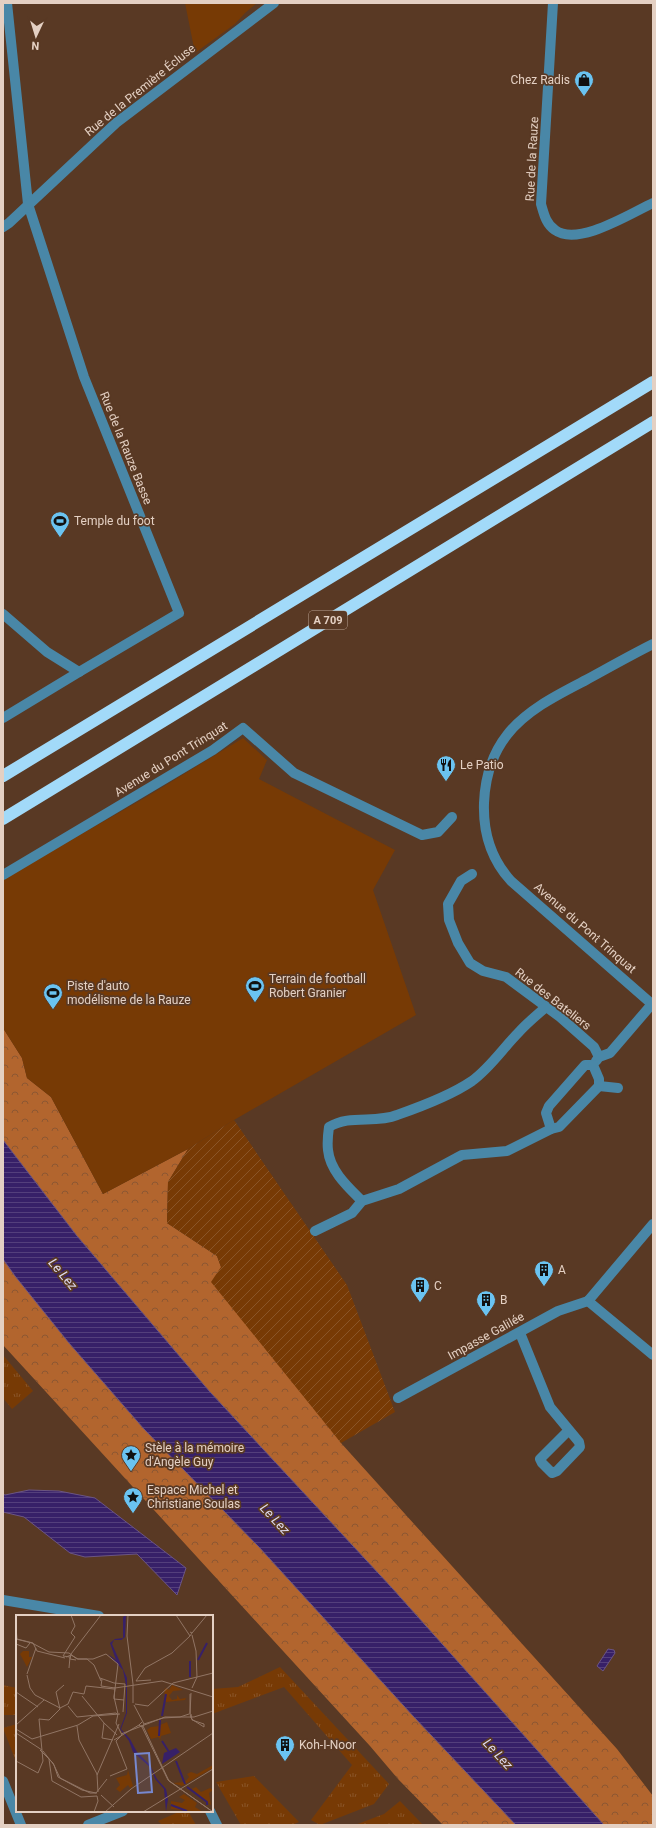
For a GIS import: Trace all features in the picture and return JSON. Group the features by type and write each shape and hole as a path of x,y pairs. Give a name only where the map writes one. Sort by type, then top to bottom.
{"highway":[{"name":"A 709","path":"3,776 653,382"},
{"name":"A 709","path":"3,819 653,422"}],"street":[{"path":"7,3 28,204"},
{"name":"Rue de la Première Écluse","path":"3,227 116,123 274,3"},
{"name":"Rue de la Rauze","path":"553,3 541,204 545,219 555,231 577,235 606,226 653,202"},
{"name":"Rue de la Rauze Basse","path":"28,204 84,377 179,613 79,672"},
{"path":"3,614 47,652 79,672 3,718"},
{"name":"Avenue du Pont Trinquat","path":"653,644 552,698 516,725 506,736 494,756 485,788 483,819 490,846 501,869 511,881 653,1005"},
{"name":"Avenue du Pont Trinquat","path":"3,875 213,750 243,728 294,773 422,835 438,832 452,817"},
{"name":"Rue des Bateliers","path":"472,874 462,881 448,904 449,920 458,943 470,963 483,970 506,978 546,1007 594,1047 599,1086"},
{"path":"551,1129 546,1113 549,1106 585,1065 610,1053 653,1005"},
{"path":"362,1201 348,1187 333,1166 328,1150 329,1127 336,1122 346,1120 395,1116 445,1095 472,1081 497,1057 518,1032 546,1007"},
{"path":"315,1231 352,1213 362,1201 399,1189 462,1155 507,1152 551,1129 559,1127 599,1086 618,1088"},
{"path":"653,1224 588,1301 653,1355"},
{"name":"Impasse Galilée","path":"398,1398 558,1311 588,1301"},
{"path":"520,1333 550,1407 569,1430"},
{"path":"3,1600 93,1615"},
{"path":"3,1781 21,1825"},
{"path":"88,1825 120,1812"},
{"path":"210,1812 217,1825"}],"green space":[{"path":"185,3 257,3 235,24 195,53"},
{"path":"243,738 267,760 259,779 395,850 373,890 416,1015 234,1120 188,1149 103,1194 51,1097 27,1078 22,1058 3,1028 3,879 148,796"},
{"path":"3,1028 22,1058 27,1078 51,1097 103,1194 188,1149 168,1182 167,1223 217,1256 221,1267 341,1443 617,1749 653,1796 653,1825 604,1825 392,1588 210,1392 77,1236 3,1140"},
{"path":"234,1120 347,1285 395,1412 341,1443 211,1282 221,1267 217,1256 167,1223 168,1182 188,1149"},
{"path":"3,1259 69,1343 144,1429 259,1547 414,1717 516,1825 443,1825 398,1779 370,1746 3,1345"},
{"path":"3,1355 33,1391 12,1409 3,1398"},
{"path":"280,1667 389,1784 374,1804 320,1825 311,1820 352,1765 284,1687 213,1714 213,1689 238,1687"},
{"path":"3,1685 16,1688 16,1715 3,1715"},
{"path":"16,1724 15,1759 3,1728"},
{"path":"254,1776 299,1822 292,1825 241,1825 216,1782"},
{"path":"400,1801 423,1825 355,1825 384,1814"},
{"path":"179,1812 189,1812 196,1825 162,1825 158,1821"}],"water":[{"name":"Le Lez","path":"3,1140 77,1236 210,1392 392,1588 604,1825 516,1825 414,1717 259,1547 144,1429 69,1343 3,1259"},
{"path":"29,1490 59,1491 95,1498 186,1568 177,1595 137,1554 85,1557 70,1553 24,1517 3,1512 3,1494 5,1495"},
{"path":"608,1649 614,1650 615,1653 603,1671 597,1666"}],"place":[{"name":"Chez Radis","path":"584,97"},
{"name":"Temple du foot","path":"60,538"},
{"name":"Le Patio","path":"446,782"},
{"name":"Terrain de football Robert Granier","path":"255,1003"},
{"name":"Piste d'auto modélisme de la Rauze","path":"53,1010"},
{"name":"A","path":"544,1287"},
{"name":"C","path":"420,1303"},
{"name":"B","path":"486,1317"},
{"name":"Stèle à la mémoire d'Angèle Guy","path":"131,1472"},
{"name":"Espace Michel et Christiane Soulas","path":"133,1514"},
{"name":"Koh-I-Noor","path":"285,1762"}]}
